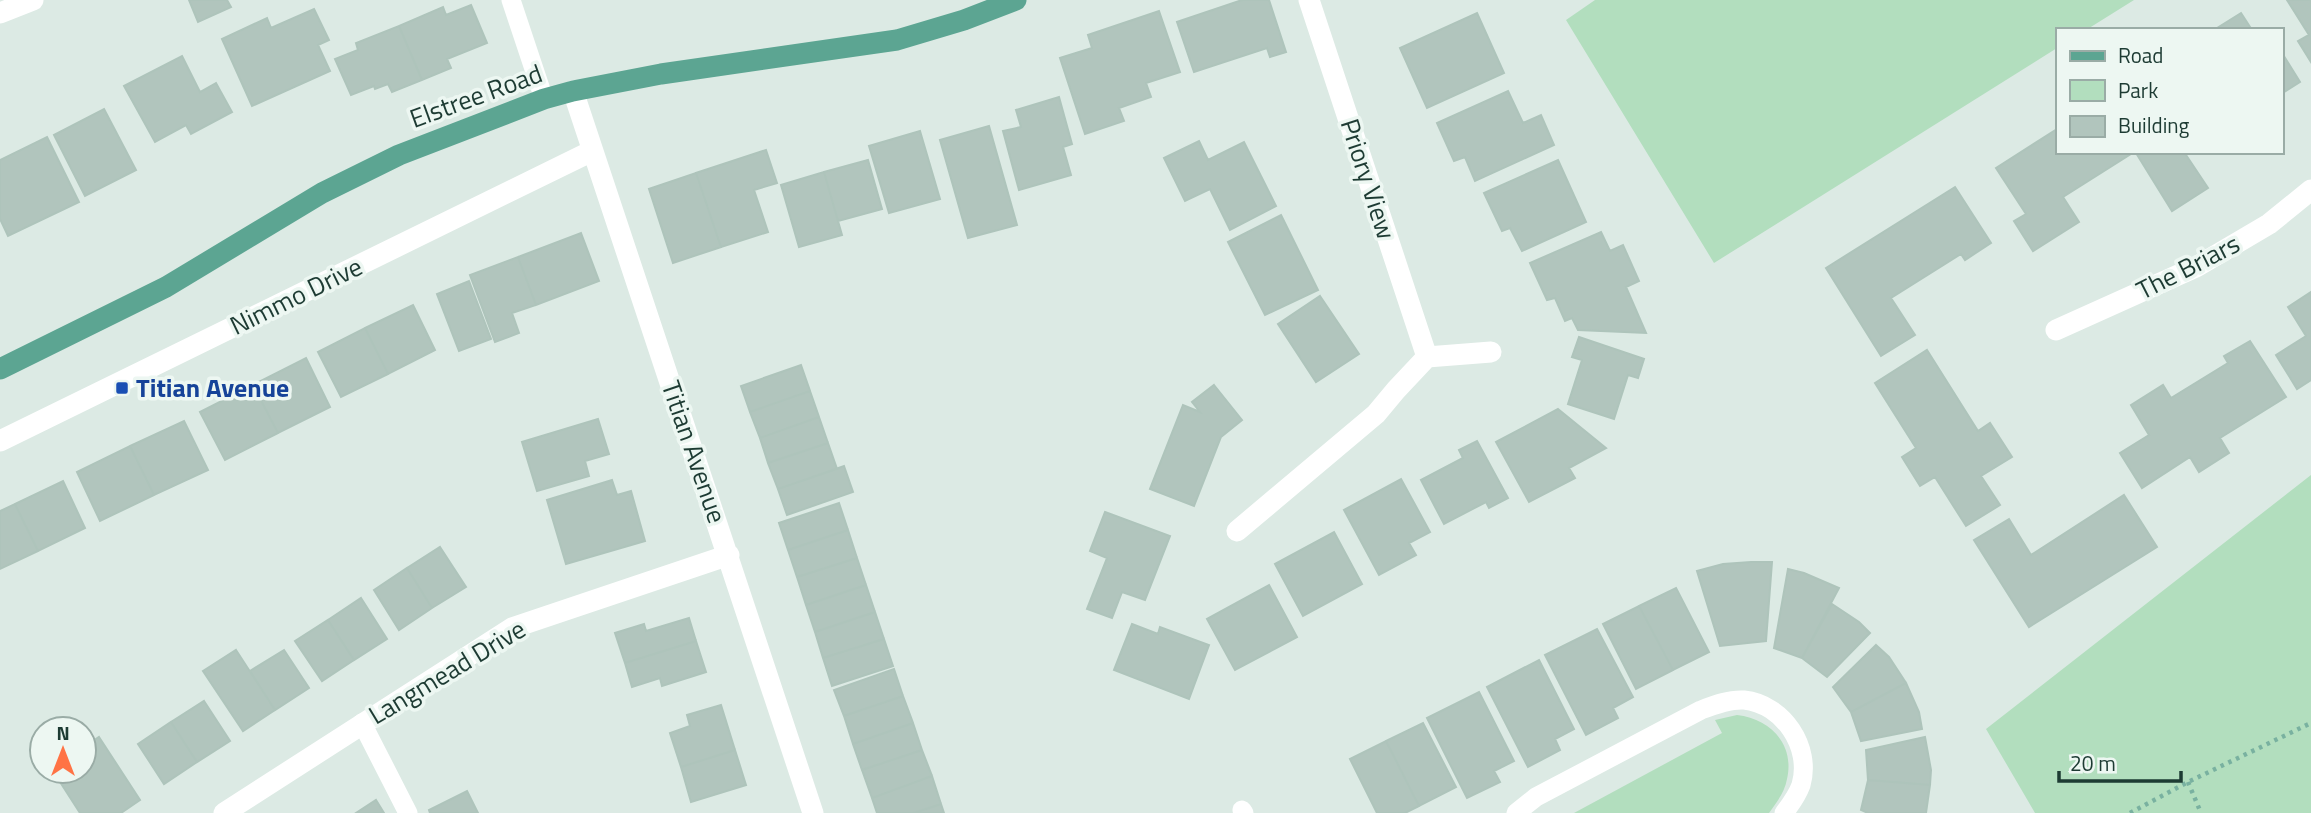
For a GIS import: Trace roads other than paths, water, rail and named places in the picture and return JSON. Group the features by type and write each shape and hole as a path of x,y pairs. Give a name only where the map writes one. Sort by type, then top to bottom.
{"main road":[{"name":"Elstree Road","path":"0,369 166,287 322,193 399,155 544,99 573,90 661,74 897,40 964,20 1016,0"}],"street":[{"path":"0,13 33,0"},
{"name":"Priory View","path":"1309,0 1427,357"},
{"name":"Titian Avenue","path":"573,90 813,813"},
{"name":"Nimmo Drive","path":"0,441 592,151"},
{"name":"The Briars","path":"2056,331 2196,267 2269,224 2311,190"},
{"path":"1237,531 1376,414 1427,357 1491,352"},
{"name":"Langmead Drive","path":"228,812 512,628 729,555"}],"lane":[{"path":"512,0 544,99"},
{"path":"1516,813 1536,797 1701,710 1743,700 1779,715 1791,727 1798,744 1804,765 1801,784 1784,813"},
{"path":"362,723 408,813"}],"place":[{"name":"Titian Avenue","path":"122,388"}]}
